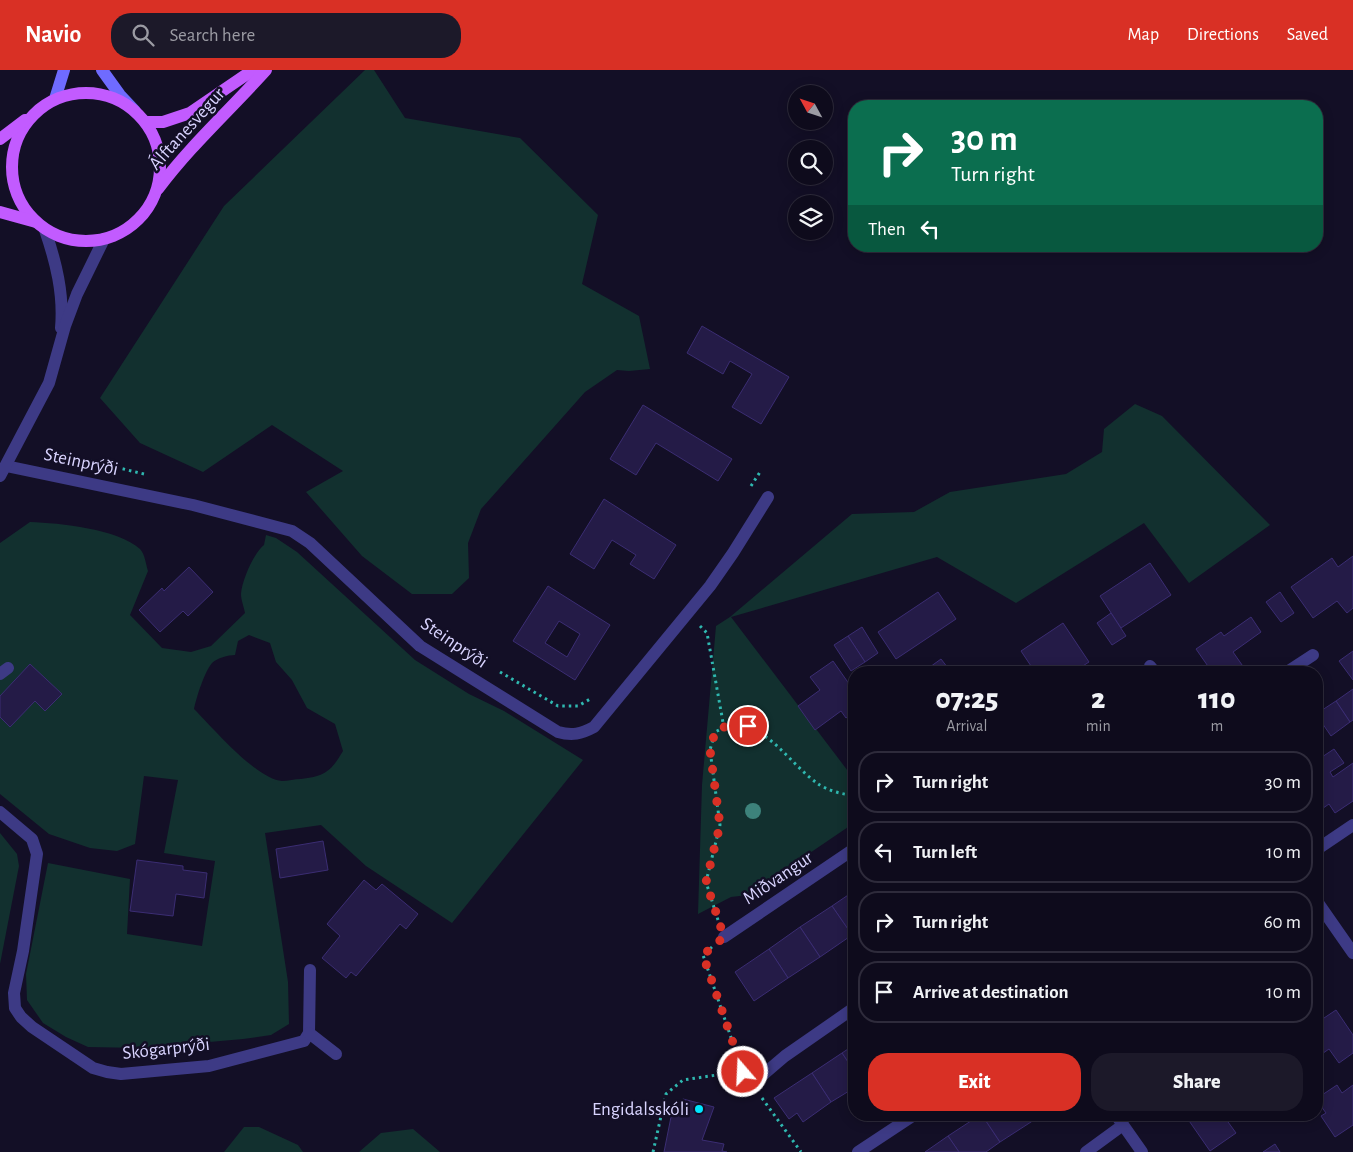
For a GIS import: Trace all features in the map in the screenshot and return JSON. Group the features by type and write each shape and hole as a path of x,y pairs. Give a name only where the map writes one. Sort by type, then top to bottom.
{"main road":[{"name":"Álftanesvegur","path":"146,122 164,122 190,113 253,70"},
{"name":"Álftanesvegur","path":"0,212 40,226 64,238 84,242 104,239 127,230 145,213 156,191 176,165 266,70"},
{"name":"Álftanesvegur","path":"0,139 56,99 76,93 97,93 117,100 135,111 146,122 157,144 160,167 156,191"},
{"name":"Álftanesvegur","path":"35,113 20,132 12,156 12,180 20,203 40,226"}],"street":[{"path":"56,99 64,70"},
{"path":"102,70 135,111"},
{"path":"40,226 54,255 61,300 62,320 57,360"},
{"path":"3,471 49,383 65,326 77,294 104,239"},
{"name":"Steinprýði","path":"3,471 36,472 193,505 292,531 310,543 420,646 558,732 569,735 582,734 594,727 710,586 768,497"},
{"path":"1296,666 1313,655"},
{"name":"Skógarprýði","path":"0,812 32,839 37,854 23,951 14,993 15,1008 32,1027 93,1068 121,1074 210,1066 304,1041 310,1033"},
{"path":"1323,845 1353,825"},
{"name":"Miðvangur","path":"724,937 848,853"},
{"path":"1323,910 1353,953"},
{"path":"310,970 310,1033 336,1054"},
{"path":"752,1084 785,1056 848,1012"},
{"path":"858,1152 905,1121"},
{"path":"1086,1152 1119,1121"},
{"path":"1121,1121 1142,1152"}],"path":[{"path":"36,472 53,452 149,475"},
{"path":"750,488 760,472"},
{"path":"685,616 703,628 707,633 724,728"},
{"path":"425,624 446,639"},
{"path":"494,668 558,706 578,706 590,700 596,694"},
{"path":"653,1152 666,1094 683,1080 743,1072 703,955 724,937 706,882 720,825 710,750 715,732 730,724 748,726 766,737 818,784 848,795"},
{"path":"752,1084 801,1152"}],"green space":[{"path":"365,70 374,70 405,118 520,138 598,215 582,284 639,316 650,369 617,370 585,392 481,509 468,543 469,578 452,594 412,594 362,556 306,492 343,471 272,425 203,472 140,443 100,398 224,206"},
{"path":"1135,404 1162,416 1270,525 1189,583 1144,523 1016,603 937,557 731,617 848,771 848,827 748,895 731,897 698,914 702,785 716,626 730,617 852,514 914,512 950,492 1066,474 1102,452 1104,429"},
{"path":"30,522 88,528 118,536 130,542 142,551 148,571 130,615 162,648 191,652 211,646 245,613 241,594 246,574 256,554 264,545 266,535 276,538 297,552 415,660 469,694 504,711 583,760 452,923 366,866 321,825 265,833 288,982 289,1024 271,1035 243,1039 142,1048 88,1047 66,1037 43,1023 27,1000 26,974 48,863 130,879 127,934 202,946 215,861 164,853 178,780 144,776 135,844 117,851 90,848 49,834 0,794 0,543","holes":["249,635 270,643 276,662 292,680 307,708 335,724 343,751 331,768 322,774 309,778 284,781 271,778 247,762 194,709 199,691 212,663 223,657 235,655 238,641"]},
{"path":"0,833 17,854 19,866 0,964"},
{"path":"244,1127 259,1127 298,1145 303,1152 224,1152"},
{"path":"413,1129 440,1152 359,1152 381,1133"}],"building":[{"path":"702,326 789,377 761,424 732,407 752,374 730,361 723,374 687,353"},
{"path":"643,405 732,459 718,481 656,443 636,475 610,459"},
{"path":"604,499 676,545 654,579 630,564 636,555 612,540 594,569 570,554"},
{"path":"1353,556 1353,608 1347,613 1337,601 1313,618 1291,587 1332,558 1338,567"},
{"path":"1150,563 1171,595 1121,628 1100,596"},
{"path":"189,567 213,592 188,616 183,611 160,632 139,610 162,588 164,591"},
{"path":"548,586 610,625 575,680 513,641","holes":["559,621 580,634 567,657 545,643"]},
{"path":"938,592 956,619 896,659 878,632"},
{"path":"1280,592 1294,613 1281,622 1266,602"},
{"path":"1111,613 1126,636 1112,645 1097,623"},
{"path":"1251,617 1261,632 1233,652 1243,666 1208,666 1196,649 1221,632 1224,636"},
{"path":"1063,623 1089,662 1083,666 1031,666 1021,651"},
{"path":"862,627 878,653 865,662 848,636"},
{"path":"848,636 865,662 859,666 848,666 834,645"},
{"path":"1353,651 1353,680 1339,661"},
{"path":"941,659 946,666 931,666"},
{"path":"833,661 848,682 848,716 846,718 841,711 815,730 798,706 820,690 810,677"},
{"path":"30,664 62,694 45,711 35,701 10,727 0,717 0,696"},
{"path":"1353,689 1353,720 1350,722 1336,701"},
{"path":"1336,701 1350,722 1331,736 1323,724 1323,709"},
{"path":"1334,749 1344,763 1330,772 1333,777 1353,763 1353,801 1335,813 1329,804 1323,808 1323,756"},
{"path":"323,841 328,870 280,878 276,849"},
{"path":"137,860 183,866 183,870 207,873 204,898 176,894 173,916 130,911"},
{"path":"364,880 376,890 382,884 418,914 406,929 400,924 356,976 351,972 346,978 322,958 340,936 327,924"},
{"path":"848,895 848,929 832,906"},
{"path":"832,906 848,929 848,938 820,957 800,927"},
{"path":"800,927 820,957 788,978 769,949"},
{"path":"769,949 788,978 754,1001 735,972"},
{"path":"1336,1010 1353,1035 1353,1053 1339,1063 1329,1049 1323,1053 1323,1019"},
{"path":"848,1049 848,1062 842,1053"},
{"path":"842,1053 848,1062 848,1092 831,1102 812,1073"},
{"path":"812,1073 831,1102 803,1122 797,1113 789,1119 774,1098"},
{"path":"1337,1085 1342,1093 1353,1085 1353,1125 1335,1137 1323,1119 1323,1115 1326,1113 1323,1109 1323,1094"},
{"path":"683,1099 714,1107 702,1140 724,1144 722,1151 727,1152 664,1152 673,1107"},
{"path":"971,1121 986,1121 1000,1142 986,1152 959,1152 948,1136"},
{"path":"986,1121 1031,1122 1000,1142"},
{"path":"1189,1121 1227,1121 1236,1133 1210,1151"},
{"path":"948,1136 959,1152 925,1152"},
{"path":"1275,1144 1280,1152 1263,1152"}],"place":[{"name":"Engidalsskóli","path":"699,1109"}],"route":[{"path":"743,1072 703,955 724,937 706,882 720,825 710,750 715,732 730,724 748,726"}]}
